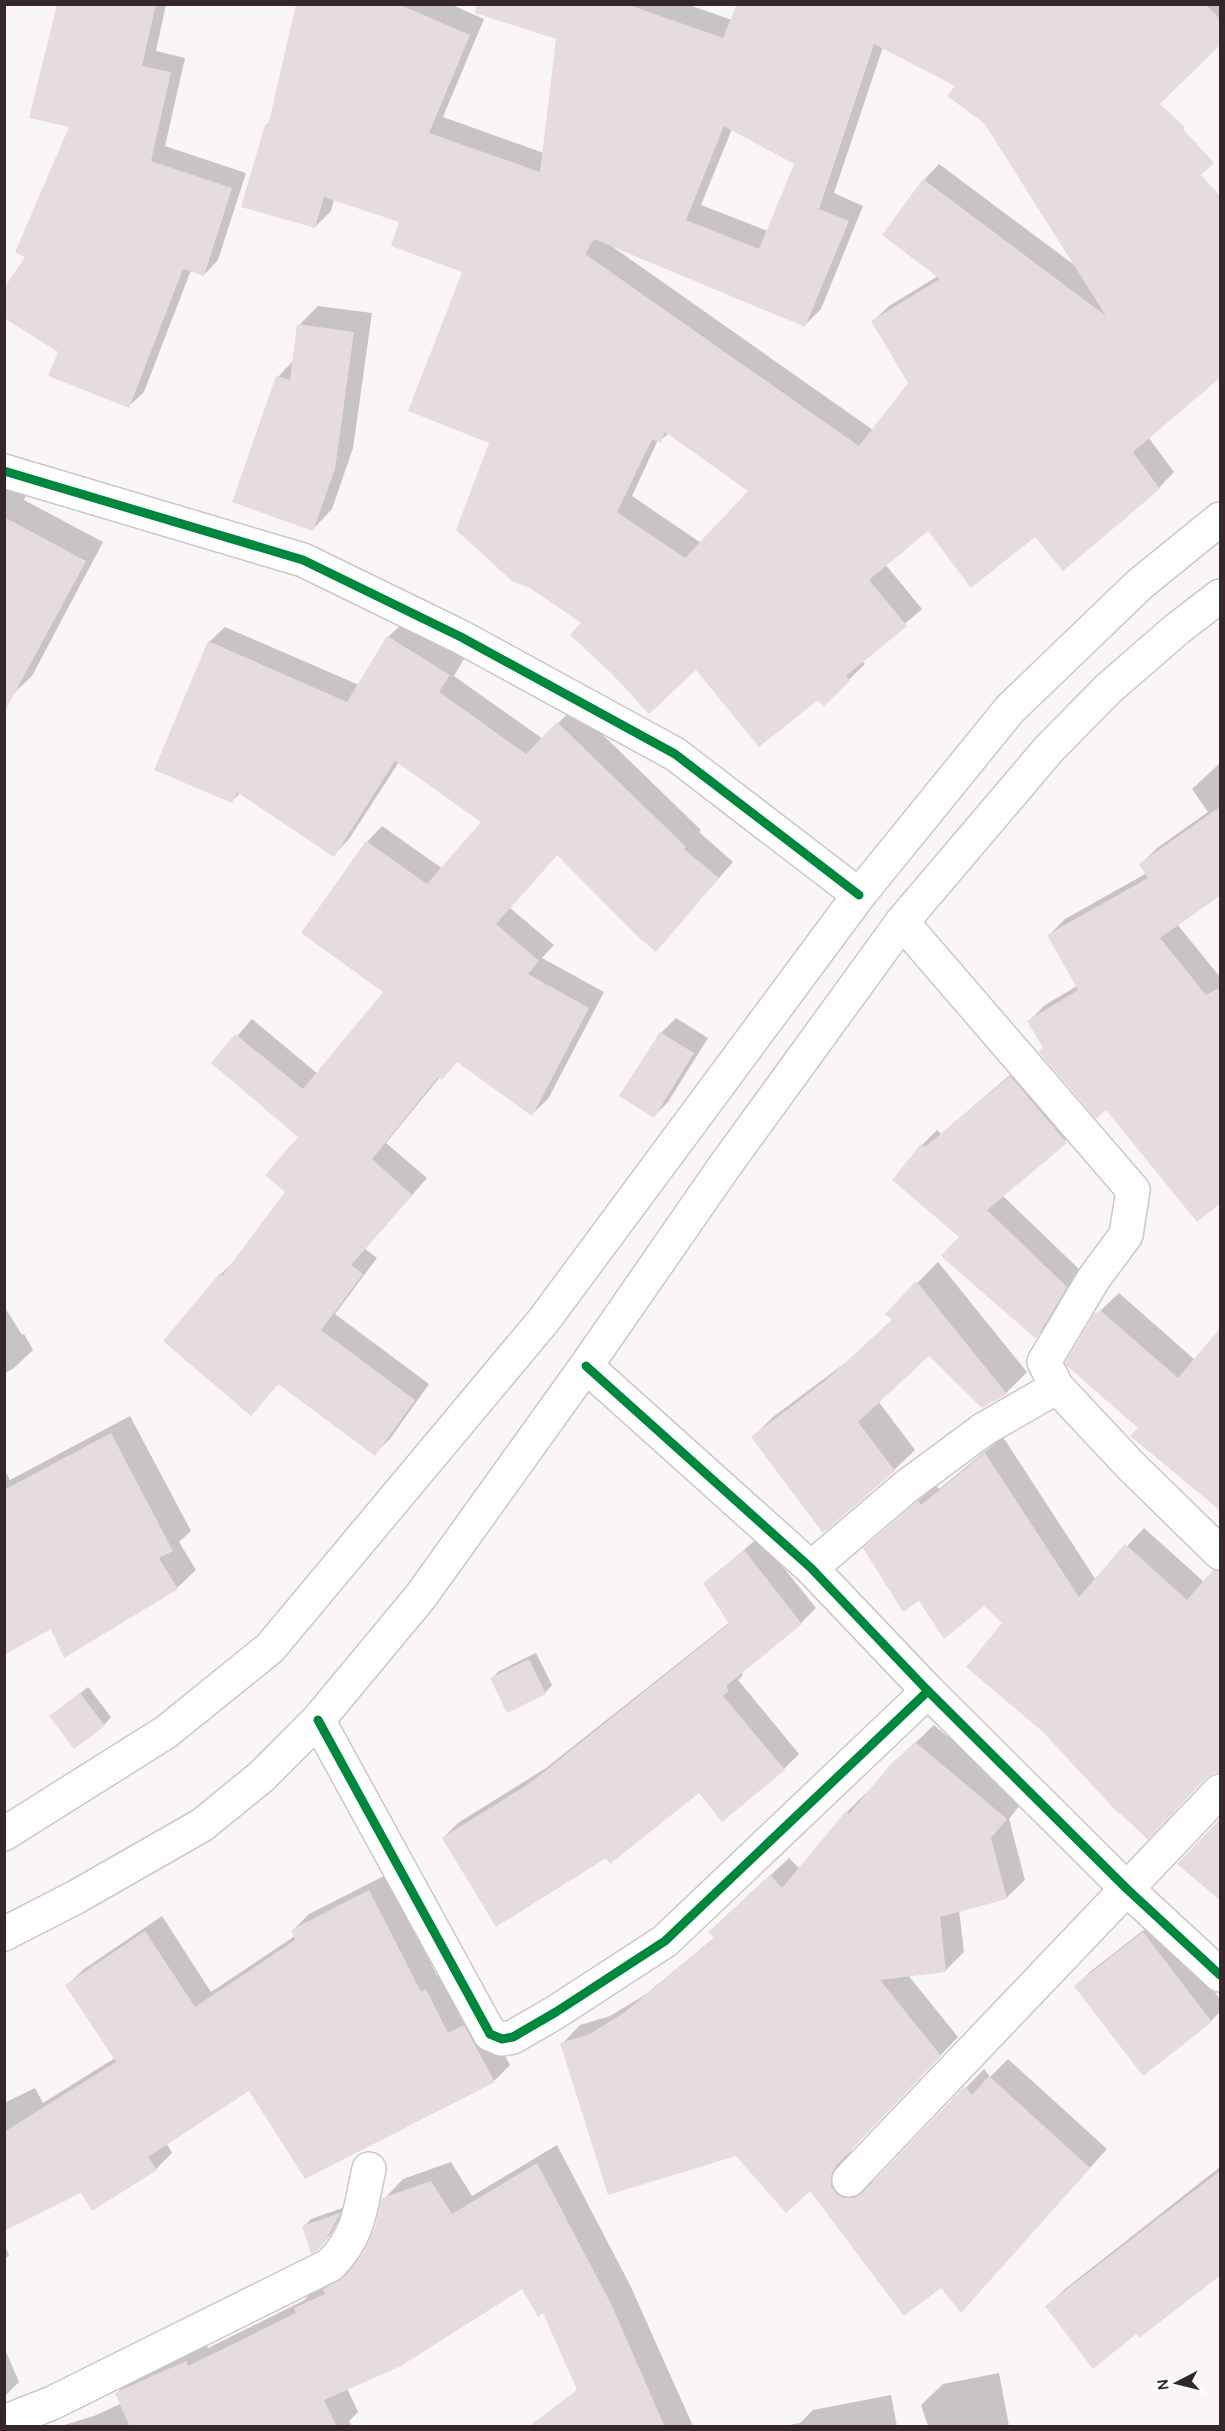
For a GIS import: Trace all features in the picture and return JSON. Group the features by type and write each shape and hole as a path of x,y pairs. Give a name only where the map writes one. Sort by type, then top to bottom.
{"street":[{"path":"4,471 303,560 461,637 675,754 859,895"},
{"path":"4,1834 166,1732 270,1648 544,1320 859,895 1010,709 1140,584 1221,519"},
{"path":"4,1934 76,1897 202,1825 261,1777 318,1720 421,1596 586,1366 724,1167 903,922 1049,749 1108,689 1177,629 1221,596"},
{"path":"903,922 1133,1190 1126,1235 1094,1278 1044,1362 1057,1387 1130,1464 1221,1553"},
{"path":"586,1366 811,1568 928,1691 1127,1888 1221,1976"},
{"path":"811,1568 908,1486 984,1429 1057,1387"},
{"path":"318,1720 490,2034 502,2039 513,2037 556,2012 664,1941 928,1691"},
{"path":"849,2180 1221,1791"},
{"path":"4,2422 52,2403 330,2265 346,2250 356,2228 369,2169"}],"building":[{"path":"57,4 156,4 142,66 171,72 151,161 232,188 204,276 183,269 129,408 48,376 58,352 4,318 4,288 25,257 15,252 69,127 29,118"},
{"path":"296,4 398,4 470,35 429,133 540,172 556,39 475,13 476,4 626,4 723,38 737,4 1205,4 1221,20 1221,44 1160,104 1185,127 1183,129 1214,163 1201,175 1221,197 1221,377 1133,452 1160,489 1063,571 1035,537 971,588 928,531 869,580 907,626 846,676 850,681 824,706 818,700 759,747 696,670 649,714 612,674 570,635 581,623 530,588 512,581 456,530 489,443 408,411 462,272 391,246 399,222 324,197 315,228 241,207 265,125 268,126","holes":["874,44 955,86 947,96 984,123 1106,316 923,179 882,235 940,279 871,321 908,383 859,446 585,254 594,239 805,327 849,221 819,209","724,126 794,164 759,249 686,220","665,432 748,491 685,558 617,512 652,439 661,443"]},
{"path":"297,324 354,332 335,469 313,531 232,502 276,376 290,380"},
{"path":"4,517 86,561 4,713"},
{"path":"387,636 450,675 439,692 526,754 557,722 686,847 684,849 719,878 656,952 638,937 557,855 496,924 539,961 528,974 589,1008 532,1116 457,1062 442,1080 438,1077 372,1159 412,1195 351,1265 363,1274 321,1330 415,1400 375,1456 278,1384 251,1416 163,1341 220,1273 222,1276 285,1192 265,1175 298,1137 211,1063 235,1034 303,1089 383,992 301,933 366,841 427,884 481,822 395,761 334,857 237,792 232,803 154,770 208,641 347,702"},
{"path":"1221,806 1221,895 1160,938 1206,995 1221,987 1221,1203 1197,1222 1106,1110 1096,1119 1038,1051 1043,1048 1027,1021 1078,990 1047,935 1148,878 1139,864"},
{"path":"660,1032 694,1053 654,1118 619,1096"},
{"path":"1010,1076 1067,1143 987,1210 1067,1287 1036,1339 941,1256 959,1237 892,1180 921,1144 925,1147"},
{"path":"916,1281 1007,1394 982,1408 929,1356 858,1422 895,1471 823,1533 751,1437 826,1380 892,1320 885,1314"},
{"path":"1100,1310 1178,1378 1221,1327 1221,1511 1130,1436 1138,1428 1065,1363 1094,1314"},
{"path":"111,1433 173,1551 159,1558 178,1589 64,1658 51,1629 4,1655 4,1490"},
{"path":"985,1453 1079,1597 1125,1544 1187,1600 1213,1570 1221,1571 1221,1773 1214,1773 1206,1778 1148,1840 1119,1814 1043,1732 966,1667 1002,1623 984,1606 944,1639 919,1601 903,1612 863,1548 918,1501 921,1505"},
{"path":"744,1550 802,1624 726,1686 729,1691 723,1696 785,1770 722,1822 699,1793 610,1864 606,1858 496,1927 442,1838 530,1783 729,1624 703,1583"},
{"path":"529,1659 546,1694 507,1713 490,1678"},
{"path":"80,1693 105,1726 74,1749 49,1716"},
{"path":"915,1742 1007,1819 991,1838 1007,1899 940,1917 946,1972 880,1980 941,2056 835,2167 831,2176 831,2186 837,2194 844,2198 854,2198 862,2193 965,2086 972,2095 989,2076 1090,2168 961,2313 941,2288 904,2316 810,2191 786,2213 736,2156 608,2195 560,2043 590,2034 625,2012 714,1938 708,1932 770,1875 782,1888 846,1811 849,1814 891,1764"},
{"path":"1221,1818 1221,1901 1177,1864"},
{"path":"369,1890 421,1992 426,1989 448,2033 464,2025 495,2082 305,2179 249,2091 148,2157 157,2170 92,2211 81,2193 4,2231 4,2132 116,2062 65,1985 145,1931 195,2007 295,1940 291,1930"},
{"path":"1143,1932 1212,2022 1143,2076 1074,1986"},
{"path":"537,2163 611,2304 665,2427 528,2427 577,2390 543,2313 538,2317 522,2289 401,2366 324,2400 337,2427 130,2427 115,2393 186,2361 188,2366 296,2313 294,2308 325,2294 323,2289 344,2277 364,2252 375,2227 382,2198 431,2181 452,2214"},
{"path":"1221,2170 1221,2275 1139,2338 1136,2334 1093,2369 1045,2306"},
{"path":"340,2213 325,2242 311,2254 302,2226"}],"cycle path":[{"path":"4,471 303,560 461,637 675,754 859,895"},
{"path":"586,1366 811,1568 928,1691 1127,1889 1220,1975"},
{"path":"318,1720 490,2034 502,2039 513,2037 556,2012 665,1941 928,1691"}]}
